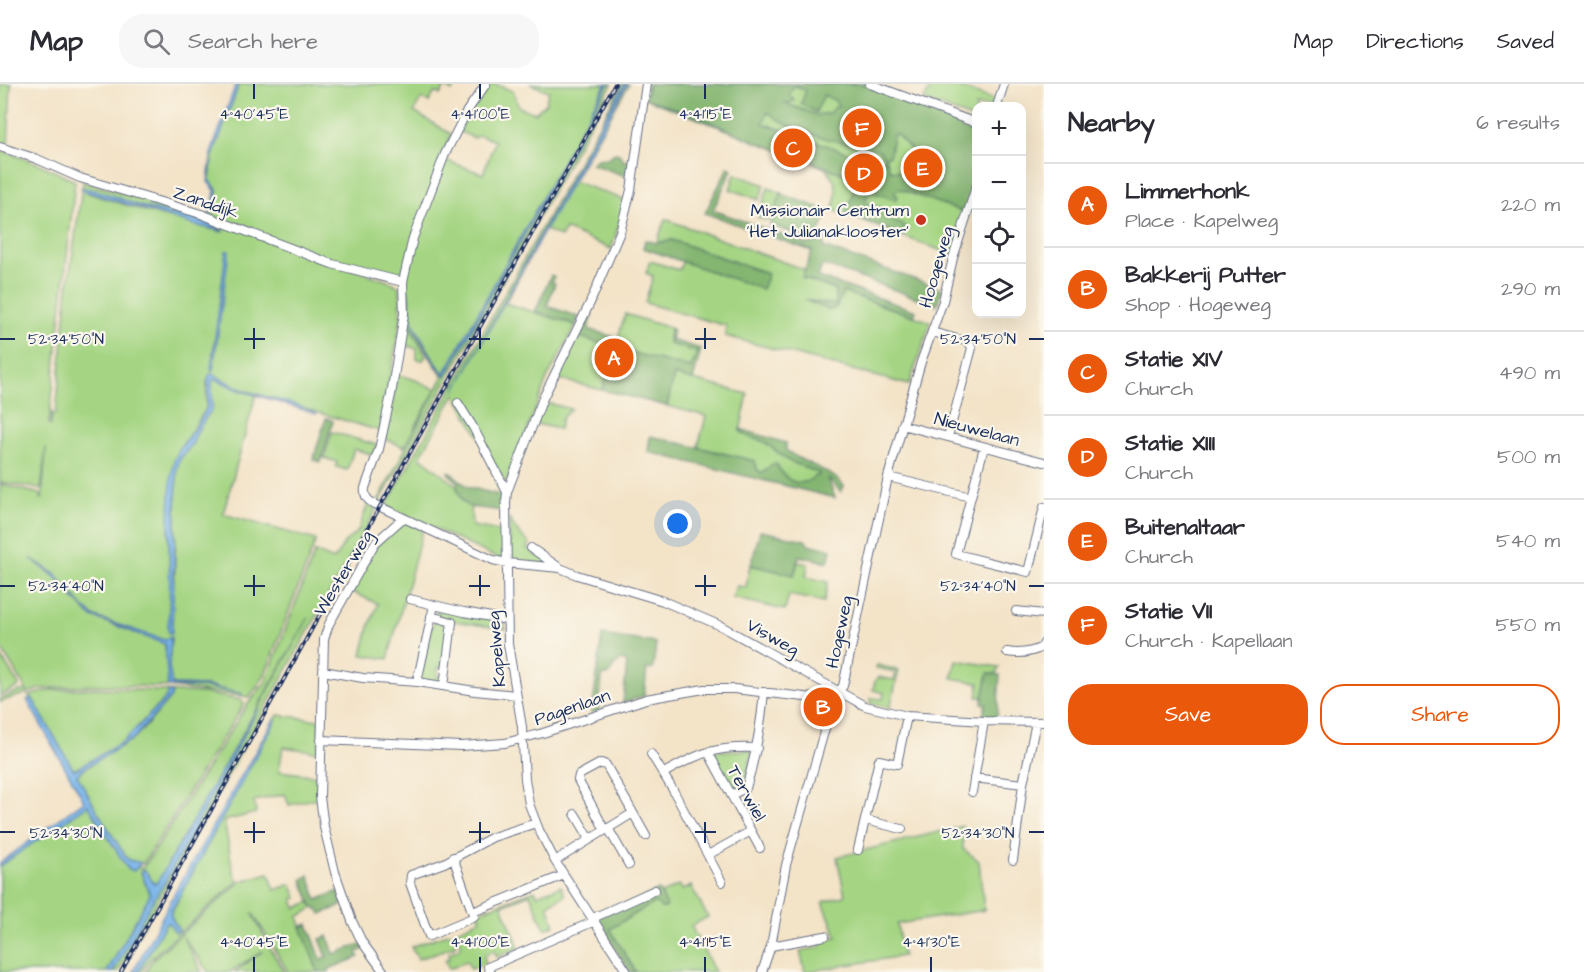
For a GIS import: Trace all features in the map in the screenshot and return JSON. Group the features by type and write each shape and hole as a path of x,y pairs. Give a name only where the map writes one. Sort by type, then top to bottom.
{"street":[{"name":"Westerweg","path":"384,972 357,932 335,872 324,827 320,797 325,635 375,543 403,518 369,501 365,491 382,437 394,379 404,314 403,282 415,231 442,160 466,111 486,84"},
{"name":"Kapelweg","path":"627,972 555,861 536,823 526,792 523,739 510,657 507,620 507,492 549,383 590,303 620,232 630,198 646,84"},
{"path":"870,84 972,122"},
{"path":"998,102 1004,84"},
{"name":"Zanddijk","path":"0,147 37,159 80,178 194,211 332,264 403,282"},
{"name":"Hoogeweg","path":"902,425 972,200"},
{"path":"932,332 971,344 972,348 948,437"},
{"path":"458,403 507,492"},
{"name":"Nieuwelaan","path":"902,425 1044,462"},
{"name":"Hogeweg","path":"762,972 771,946 784,872 831,700 843,686 888,477 902,425"},
{"path":"984,447 956,554 1028,572 1041,532 1044,507"},
{"path":"888,477 971,497"},
{"name":"Visweg","path":"403,518 485,557 507,563 560,568 675,605 758,645 865,706 907,716 1040,722"},
{"name":"Visweg","path":"531,548 560,568"},
{"path":"410,599 507,620"},
{"path":"417,682 434,605"},
{"path":"1016,610 1044,614"},
{"path":"431,616 452,622 444,686"},
{"path":"1007,652 1033,651 1042,647 1044,643"},
{"path":"323,671 363,678 417,682 516,695"},
{"name":"Pagenlaan","path":"321,740 461,746 523,739 626,705 667,694 704,689 764,692 831,700"},
{"path":"731,795 746,788 761,731 764,692"},
{"path":"858,850 879,760 897,764 907,716"},
{"path":"972,792 984,721"},
{"path":"1013,860 1023,784 1040,722"},
{"path":"663,773 685,761 722,748 757,748"},
{"name":"Terwiel","path":"708,752 760,848"},
{"path":"651,754 722,882"},
{"path":"629,865 578,780 579,775 601,763 606,765 646,837"},
{"path":"974,778 1023,784"},
{"path":"555,861 633,813"},
{"path":"575,814 590,839"},
{"path":"865,820 902,829"},
{"path":"453,857 474,917 429,936 410,883 411,875 434,867 453,857 493,837 536,823"},
{"path":"708,855 751,831"},
{"path":"472,912 564,875"},
{"path":"490,972 488,967 655,890"},
{"path":"771,946 825,936"}],"green space":[{"path":"0,84 11,84 8,146 0,144"},
{"path":"239,84 457,84 452,91 445,87 440,95 435,92 429,102 421,99 414,112 451,134 400,278 346,266 209,215 214,208 217,195 217,190 210,180 212,158"},
{"path":"489,84 513,91 519,107 535,113 545,104 549,91 530,84 606,84 445,374 446,376 608,84 612,84 377,503 443,377 418,339 407,317 406,281 416,238 445,160 483,174 495,141 479,135 474,138 458,131"},
{"path":"622,84 625,84 535,244 629,84 573,181 627,201 611,249 565,229 561,237 545,230 505,303 576,325 547,379 505,483 455,394 420,457 456,485 462,501 471,508 472,526 505,532 503,558 499,559 386,506"},
{"path":"647,84 868,84 972,124 972,196 953,255 833,210 836,188 833,178 825,168 644,98"},
{"path":"649,84 862,84 972,125 972,193 966,213 900,189 894,192 898,197 895,200 869,191 865,202 888,211 893,221 905,226 901,235 846,213 858,179 756,142 703,119 645,98","holes":["796,86 806,90 801,104 816,112 824,95 834,100 839,106 829,113 817,115 785,103 794,101 789,95 792,88","768,112 779,120 806,132 879,150 885,158 890,154 893,135 897,135 916,155 916,174 890,170 886,160 857,156 763,123"]},
{"path":"932,84 956,84 956,86 995,100 995,102 972,102 972,118 924,100"},
{"path":"0,150 37,163 75,181 49,424 51,425 52,413 56,414 68,286 82,188 83,182 193,213 393,283 400,288 401,320 380,431 243,390 211,374 207,381 206,409 178,452 169,532 168,630 175,570 177,468 180,459 212,409 211,383 213,379 256,395 223,514 316,540 265,674 249,697 168,687 93,685 40,689 0,702 0,699 19,691 27,691 0,646 0,484 40,494 42,500 46,447 41,489 0,482","holes":["82,188 141,206 223,229 222,232 141,210 88,193","32,559 55,574 82,606 95,617 164,640 171,638 169,666 172,685 206,686 242,694 204,687 169,687 165,644 90,616 53,575"]},
{"path":"615,153 619,154 624,161 633,158 631,178 591,164 597,159 607,158"},
{"path":"728,167 732,169 713,210 806,244 819,242 826,236 823,247 942,289 937,305 824,265 818,277 916,311 914,316 843,292 836,308 830,310 804,300 836,305 835,289 802,278 812,251 705,213"},
{"path":"735,174 765,185 759,200 730,189"},
{"path":"768,188 783,193 773,222 758,218"},
{"path":"781,194 828,211 816,235 804,237 770,225"},
{"path":"665,219 805,270 802,278 835,290 836,305 808,301 830,310 836,308 843,292 931,322 909,385 725,336 727,326 645,303 653,276 646,273 650,261 679,270 683,261 762,288 767,273 672,240 657,243"},
{"path":"645,240 657,243 672,240 768,274 762,289 643,248"},
{"path":"551,275 554,277 552,282 555,283 547,306 579,317 576,325 535,312"},
{"path":"588,313 592,318 588,329 620,339 619,349 576,336"},
{"path":"625,314 670,328 669,344 697,352 691,368 610,365 602,390 554,378 576,336 620,339 618,338"},
{"path":"406,320 426,356 423,360 417,359 417,349 405,345 399,366"},
{"path":"670,328 673,330 671,340 701,349 693,380 674,375 667,406 602,390 610,365 616,366 621,350 691,368 697,352 669,344"},
{"path":"397,375 436,389 404,447 385,439"},
{"path":"674,375 748,394 740,431 749,437 763,441 789,461 819,473 819,475 806,482 797,483 785,477 778,466 771,465 763,473 757,470 755,461 698,447 706,416 667,406"},
{"path":"543,402 571,409 562,418 559,429 536,424"},
{"path":"326,418 333,421 321,462 313,460"},
{"path":"740,429 786,443 786,450 838,480 844,486 841,492 828,478 835,498 648,452 650,436 755,461 757,470 763,473 771,465 776,464 781,472 795,482 807,481 819,475 819,473 789,461 763,441 749,437"},
{"path":"332,432 377,445 374,455 354,449 347,470 336,467 337,462 324,458"},
{"path":"449,471 468,487 504,496 504,511 470,507 462,501 456,485 458,482 448,473"},
{"path":"368,504 376,510 118,972 113,972 309,617 158,882 154,884 145,870 141,873 150,895 107,972 0,972 0,866 88,805 128,869 138,866 142,869 247,705 265,683 315,552 334,560 345,542 358,531"},
{"path":"509,518 516,530 530,544 527,548 554,565 510,561"},
{"path":"406,522 423,529 388,659 362,655 378,604 350,591 375,546"},
{"path":"760,531 805,540 808,544 831,549 828,562 799,556 794,575 751,565"},
{"path":"798,562 808,564 806,577 828,582 824,602 789,595 785,610 732,598 737,586 746,587 750,565 794,575"},
{"path":"436,608 504,622 506,629 453,621 437,616"},
{"path":"434,620 449,624 443,667 438,667 437,677 442,677 441,683 422,681 419,676"},
{"path":"602,635 656,643 653,669 647,669 644,696 623,703 627,662 621,660 613,667 610,674 602,676 599,711 592,713"},
{"path":"0,655 19,685 0,696"},
{"path":"956,660 999,667 996,674 988,673 983,697 977,697 979,683 952,678"},
{"path":"877,665 899,670 890,708 870,703 871,698 883,699 884,693 873,690 875,681 879,677 894,680 896,672 876,668"},
{"path":"988,673 1000,675 997,719 983,716 986,704 982,703"},
{"path":"95,688 203,693 241,700 244,704 143,864 126,857 77,775 133,739 171,697 167,696 123,742 73,769 32,698 28,696 51,690"},
{"path":"278,715 319,720 319,752 283,747 279,771 318,776 318,798 289,805 285,794 254,801 256,813 224,821 233,871 238,881 151,958 141,972 138,972 166,923 169,922 179,931 171,913"},
{"path":"750,750 752,753 744,786 733,791 713,755 714,751"},
{"path":"963,826 963,849 979,861 984,910 897,924 903,956 805,972 800,951 821,947 820,940 837,937 823,902 845,896 837,857"},
{"path":"269,873 275,890 291,884 297,898 293,899 296,908 310,902 313,908 298,917 318,972 288,972 252,912 269,947 285,972 235,972 263,951 230,972 208,972 183,937 202,972 145,972 154,958 241,881"},
{"path":"309,875 317,900 339,891 343,905 321,914 319,910 313,908 302,880"},
{"path":"679,885 683,890 691,886 708,917 691,926 715,972 633,972 605,924"},
{"path":"561,886 565,895 548,905 555,925 545,929 530,894 502,905 519,948 497,957 494,950 484,956 486,963 471,969 467,961 449,969 445,960 450,958 449,953 459,949 461,944 453,932 481,919 478,912 535,890 537,895"},
{"path":"659,890 667,906 665,908 661,908 655,902 610,929 636,972 630,972 596,918"},
{"path":"308,924 321,959 327,957 320,939 328,936 334,954 361,944 364,949 357,952 359,957 329,969 329,972 318,972 301,927"},
{"path":"449,933 455,938 455,946 418,959 411,947"}],"water":[{"path":"236,84 239,84 212,158 210,180 217,190 215,205 211,213 209,212 213,205 215,190 208,182 212,150"},
{"path":"608,84 446,375 444,375 425,346 412,321 444,374"},
{"path":"627,84 455,391 605,117"},
{"path":"83,188 146,208 207,223 223,231 194,225 82,190"},
{"path":"226,251 229,251 213,370 211,370"},
{"path":"408,290 412,321 409,309"},
{"path":"212,374 243,390 299,406 317,414 239,390 215,379 212,380 212,409 199,428 192,444 180,459 177,468 172,633 169,633 170,507 173,466 179,451 207,407 208,379"},
{"path":"31,559 55,574 82,606 95,617 164,640 171,637 169,666 172,685 206,686 243,694 204,687 168,687 165,644 90,616 53,575"},
{"path":"168,692 172,692 171,697 133,739 83,769 77,775 126,857 141,863 134,871 128,869 88,805 0,866 0,863 84,801 27,700 32,698 73,769 76,769 123,742 166,698"},
{"path":"257,709 165,882 113,972 107,972 150,895 141,871 145,870 154,884 157,883"},
{"path":"274,719 276,720 171,912 179,931 175,932 169,923 166,923 138,972 133,972 177,889"}],"railway":[{"path":"121,972 615,84"}],"place":[{"name":"Statie VII","path":"862,128"},
{"name":"Statie XIV","path":"793,148"},
{"name":"Buitenaltaar","path":"923,168"},
{"name":"Statie XIII","path":"864,173"},
{"name":"Missionair Centrum 'Het Julianaklooster'","path":"921,220"},
{"name":"Limmerhonk","path":"614,358"},
{"name":"Bakkerij Putter","path":"823,707"}]}
